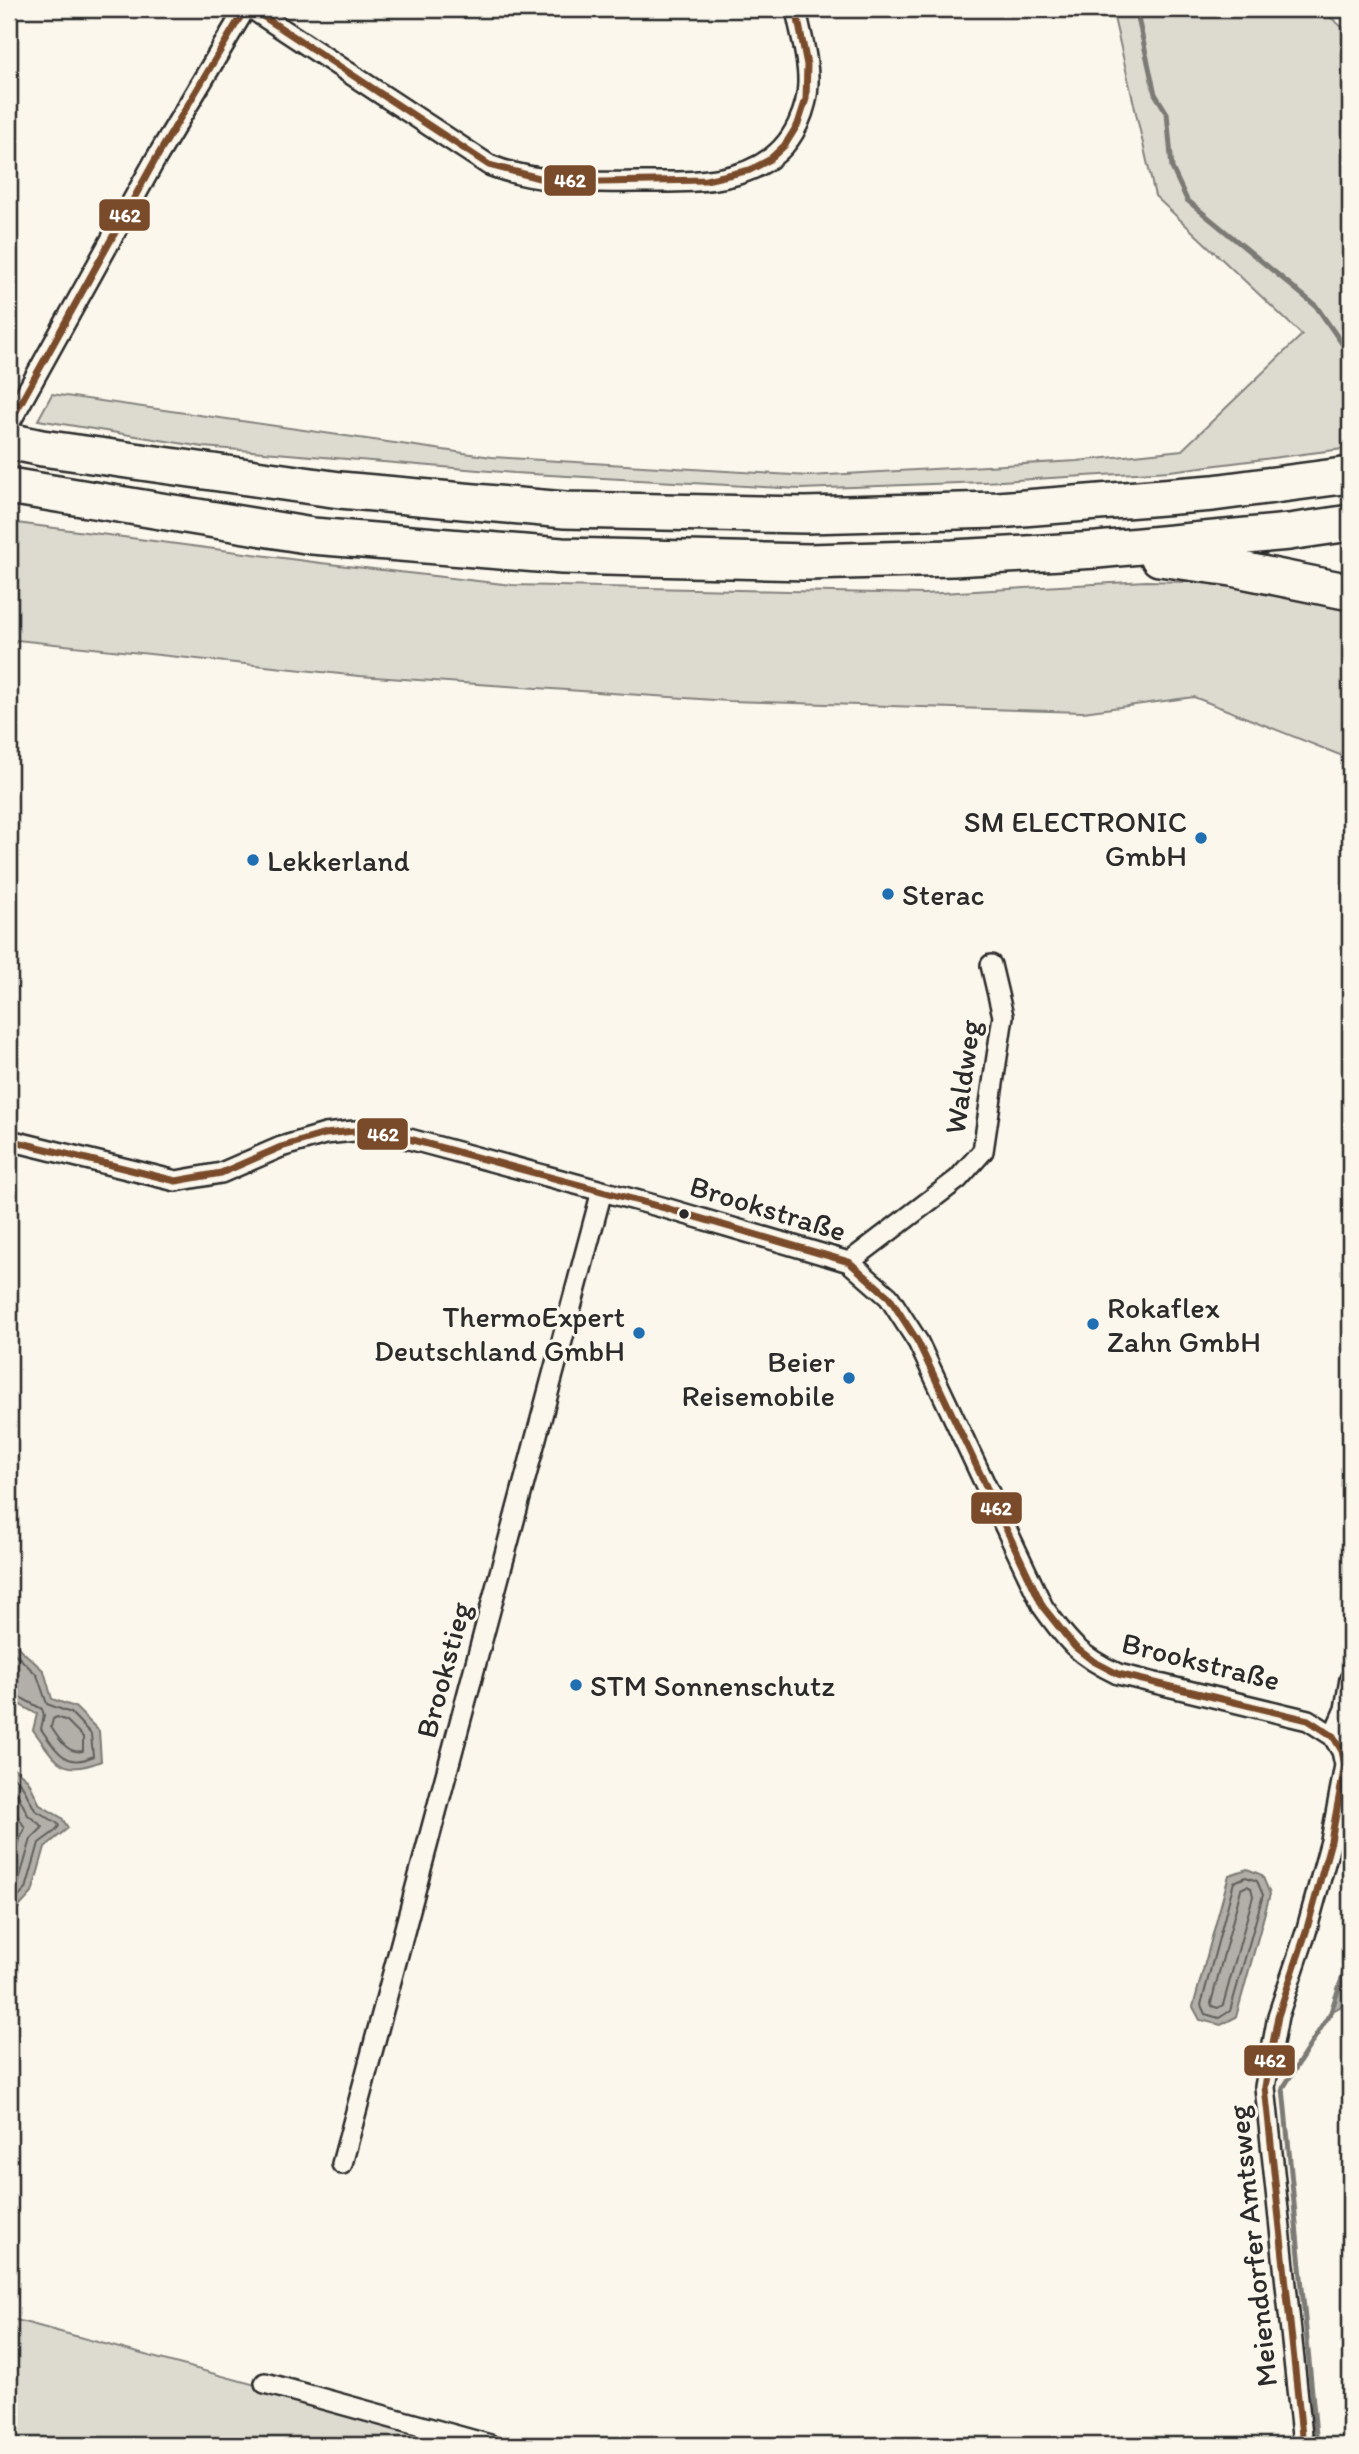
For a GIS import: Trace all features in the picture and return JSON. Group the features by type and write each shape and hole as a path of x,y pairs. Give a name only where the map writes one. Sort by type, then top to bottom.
{"highway":[{"path":"9,441 340,490 578,510 805,515 998,510 1213,493 1350,475"},
{"path":"9,486 312,536 562,556 809,562 953,558 1097,550 1289,532 1350,523"},
{"path":"1097,550 1232,568 1350,593"}],"street":[{"path":"9,424 154,162 246,9"},
{"path":"251,9 489,165 510,173 608,183 710,180 749,170 779,152 791,138 804,111 809,82 796,9"},
{"name":"Waldweg","path":"849,1262 958,1179 983,1151 1003,1016 992,965"},
{"name":"Brookstraße","path":"9,1140 176,1181 221,1173 281,1147 325,1133 374,1132 398,1136 602,1191 849,1262 889,1297 918,1342 1043,1607 1065,1637 1090,1661 1118,1674 1308,1720 1333,1736"},
{"name":"Brookstieg","path":"342,2164 602,1191"},
{"path":"1333,1736 1345,1709 1350,1679"},
{"name":"Meiendorfer Amtsweg","path":"1303,2445 1265,2087 1278,2017 1306,1932 1336,1814 1345,1765 1342,1751 1333,1736"},
{"path":"265,2382 490,2445"}],"shaded area":[{"path":"1112,9 1321,9 1350,34 1350,448 1170,471 800,489 514,473 203,447 38,420 52,394 492,457 810,476 1077,461 1182,450 1302,335 1155,196"},
{"path":"9,522 512,585 924,594 1146,581 1229,583 1350,607 1350,759 1194,697 1083,712 729,701 359,676 17,640 9,653"},
{"path":"9,2318 477,2445 9,2445"}],"water":[{"path":"9,1639 44,1671 52,1699 75,1707 99,1731 101,1761 76,1768 60,1763 33,1730 37,1714 9,1699"},
{"path":"9,1764 28,1780 40,1805 62,1818 68,1828 45,1847 32,1893 9,1918"},
{"path":"1247,1869 1262,1875 1270,1894 1236,2017 1221,2025 1200,2020 1193,2007 1229,1875"},
{"path":"1350,1954 1350,2001 1331,2012"}],"waterway":[{"path":"1136,9 1155,94 1167,113 1172,168 1187,200 1316,306 1350,355"},
{"path":"1317,2445 1283,2088 1331,2012 1350,1954"}],"transit line":[{"name":"462","path":"9,424 154,162 245,9"},
{"name":"462","path":"252,9 489,165 543,179 600,182 706,180 750,170 769,160 785,145 798,124 806,99 807,65 796,9"},
{"name":"462","path":"9,1140 176,1181 221,1173 281,1147 325,1134 354,1131 398,1136 665,1208 849,1262 889,1297 918,1342 1043,1607 1075,1647 1093,1661 1118,1674 1308,1720 1333,1736 1342,1751 1345,1765 1331,1841 1306,1932 1278,2016 1265,2087 1303,2445"}],"place":[{"name":"SM ELECTRONIC GmbH","path":"1201,838"},
{"name":"Lekkerland","path":"253,860"},
{"name":"Sterac","path":"888,894"},
{"name":"Rokaflex Zahn GmbH","path":"1093,1324"},
{"name":"ThermoExpert Deutschland GmbH","path":"639,1333"},
{"name":"Beier Reisemobile","path":"849,1378"},
{"name":"STM Sonnenschutz","path":"576,1685"}]}
